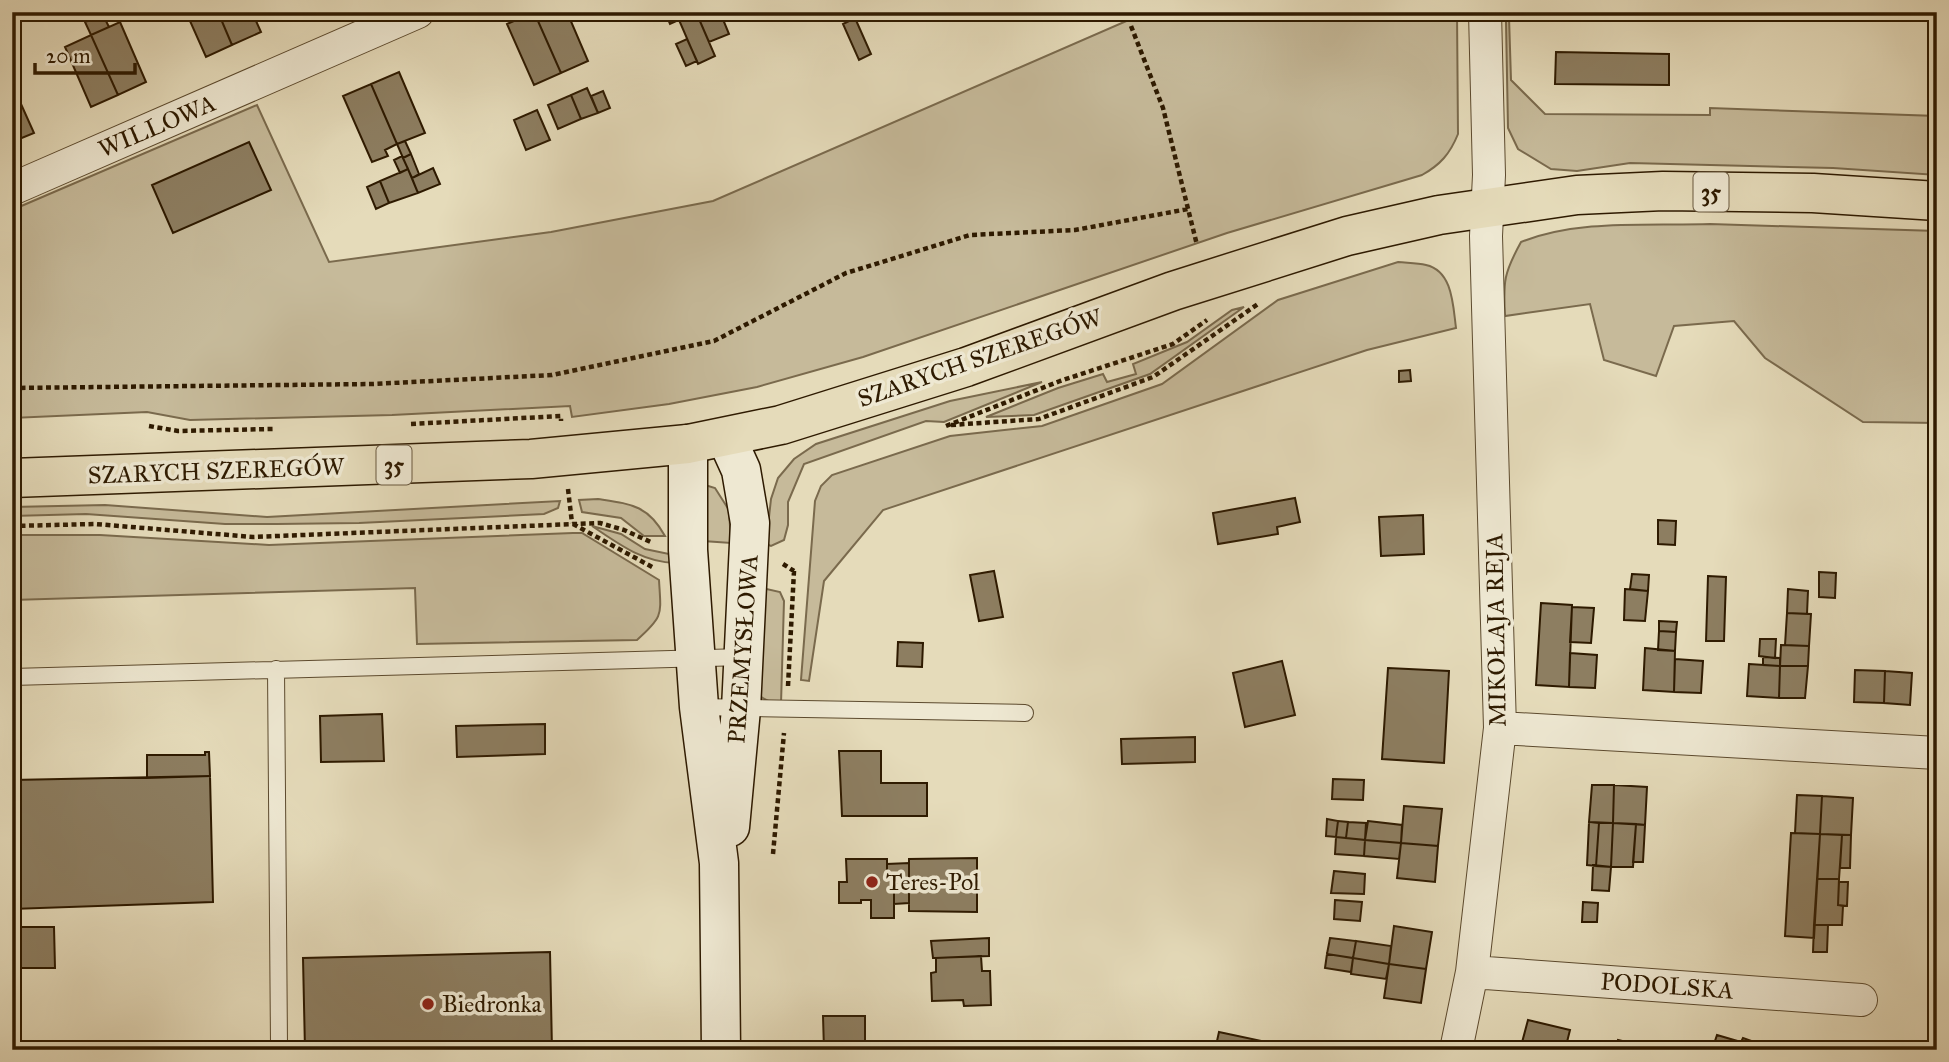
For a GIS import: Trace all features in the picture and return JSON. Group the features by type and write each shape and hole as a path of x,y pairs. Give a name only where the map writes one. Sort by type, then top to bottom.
{"main road":[{"name":"SZARYCH SZEREGÓW","path":"12,478 531,459 688,444 781,425 966,367 1208,279 1347,236 1486,207 1577,195 1663,191 1813,193 1937,201"},
{"name":"PRZEMYSŁOWA","path":"719,863 729,836 741,709 750,523 741,470 726,437"},
{"name":"PRZEMYSŁOWA","path":"688,444 688,550 695,657 719,863 721,1050"}],"street":[{"name":"WILLOWA","path":"12,189 418,12"},
{"name":"MIKOŁAJA REJA","path":"1456,1050 1472,972 1500,728 1486,207 1489,175 1485,12"},
{"path":"1500,728 1937,753"},
{"name":"PODOLSKA","path":"1472,972 1861,999"}],"lane":[{"path":"12,677 744,657"},
{"path":"276,669 279,1045"},
{"path":"699,707 1025,713"}],"path":[{"path":"1856,12 1856,21"},
{"path":"1131,26 1163,107 1208,279"},
{"path":"12,388 372,384 552,375 714,341 846,273 970,235 1075,230 1188,209"},
{"path":"1212,317 1173,344 1060,381 946,426 1039,419 1153,377 1264,300"},
{"path":"12,526 95,524 253,537 572,523 666,574"}],"shaded area":[{"path":"1147,12 1457,12 1458,134 1444,158 1422,175 1227,233 863,357 757,387 669,404 572,417 570,406 392,415 190,420 147,412 12,418 12,210 257,105 329,262 551,232 713,201"},
{"path":"1509,17 1511,80 1545,114 1710,115 1710,108 1937,116 1937,175 1833,168 1630,163 1577,171 1551,169 1518,149 1508,128 1506,22"},
{"path":"1710,224 1937,231 1937,423 1863,422 1765,358 1734,321 1674,326 1656,376 1604,360 1590,304 1505,316 1506,278 1521,242 1566,230 1590,227"},
{"path":"1398,262 1426,265 1442,274 1450,290 1456,328 1367,350 883,510 824,581 809,681 801,680 815,501 821,486 832,475 950,436 1042,426 1162,384 1278,300"},
{"path":"1244,307 1150,374 1034,415 986,417 1058,388 1103,374 1107,382 1136,374 1133,364 1187,342 1232,310"},
{"path":"1042,382 944,422 926,421 804,464 788,502 788,525 784,540 771,546 766,544 771,499 778,478 794,459 816,444 950,401"},
{"path":"705,485 715,488 729,510 731,543 703,541"},
{"path":"598,499 638,508 652,518 665,536 644,536 621,518 582,512 579,500"},
{"path":"560,501 558,508 544,514 359,523 225,524 86,514 12,516 12,507 105,505 267,517"},
{"path":"592,526 621,534 645,549 674,555 675,563 641,556"},
{"path":"582,533 659,580 659,614 637,640 417,644 415,588 12,600 12,535 100,535 269,545"},
{"path":"762,588 780,592 784,601 781,704 761,697 758,689"}],"building":[{"path":"186,12 218,12 232,45 206,57"},
{"path":"218,12 252,12 261,32 232,45"},
{"path":"534,12 561,73 534,85 507,24"},
{"path":"534,12 567,12 588,61 561,73"},
{"path":"665,12 696,12 670,24"},
{"path":"696,12 720,12 729,34 709,42"},
{"path":"696,12 715,56 698,64 679,20"},
{"path":"103,15 109,27 91,35 85,22"},
{"path":"855,18 871,54 859,60 843,24"},
{"path":"120,22 146,82 118,95 91,35"},
{"path":"91,35 118,95 91,107 65,47"},
{"path":"687,39 697,61 686,66 676,44"},
{"path":"1556,52 1669,54 1669,85 1555,84"},
{"path":"399,72 425,133 397,144 371,84"},
{"path":"12,84 34,133 12,142"},
{"path":"371,84 397,144 385,150 388,156 372,162 343,96"},
{"path":"587,88 598,113 581,119 571,95"},
{"path":"603,91 610,108 598,113 591,96"},
{"path":"571,95 581,119 558,129 548,105"},
{"path":"537,110 550,140 526,150 514,120"},
{"path":"405,141 411,154 403,158 397,144"},
{"path":"249,142 271,190 173,233 152,185"},
{"path":"411,154 419,174 412,178 403,158"},
{"path":"402,156 408,169 400,173 394,160"},
{"path":"433,168 440,184 418,193 412,178"},
{"path":"408,169 418,193 389,203 380,181"},
{"path":"380,181 389,203 376,209 367,187"},
{"path":"1410,370 1411,381 1399,382 1399,371"},
{"path":"1295,498 1300,522 1277,527 1278,534 1218,544 1213,513"},
{"path":"1423,515 1424,554 1381,556 1379,517"},
{"path":"1658,520 1676,521 1675,545 1658,544"},
{"path":"994,571 1003,617 979,621 970,575"},
{"path":"1819,572 1836,573 1835,598 1819,597"},
{"path":"1632,574 1649,575 1648,591 1630,589"},
{"path":"1708,576 1726,577 1724,641 1706,641"},
{"path":"1625,589 1648,591 1645,621 1624,620"},
{"path":"1788,589 1808,591 1807,614 1787,613"},
{"path":"1541,603 1572,605 1569,687 1536,685"},
{"path":"1572,607 1594,608 1591,643 1570,642"},
{"path":"1787,613 1811,614 1809,646 1785,645"},
{"path":"1659,621 1677,622 1676,632 1659,631"},
{"path":"1659,631 1676,632 1675,651 1658,650"},
{"path":"1760,639 1776,639 1775,658 1759,656"},
{"path":"898,642 923,643 922,667 897,666"},
{"path":"1781,645 1809,646 1808,666 1780,666"},
{"path":"1645,648 1675,651 1674,692 1643,690"},
{"path":"1570,653 1597,655 1595,688 1569,687"},
{"path":"1763,657 1780,658 1780,666 1763,665"},
{"path":"1675,659 1703,661 1701,693 1674,692"},
{"path":"1282,661 1295,715 1245,727 1233,673"},
{"path":"1749,664 1780,666 1779,698 1747,696"},
{"path":"1780,666 1808,666 1805,698 1779,698"},
{"path":"1388,668 1449,671 1444,763 1382,759"},
{"path":"1855,670 1885,671 1884,703 1854,702"},
{"path":"1885,671 1912,673 1910,705 1884,703"},
{"path":"382,714 384,761 321,762 320,716"},
{"path":"545,724 545,754 457,757 456,726"},
{"path":"1195,737 1195,762 1122,764 1121,739"},
{"path":"839,751 881,751 881,783 927,783 927,816 842,816"},
{"path":"205,752 209,752 210,776 147,778 147,755 205,755"},
{"path":"210,776 213,902 12,909 12,780"},
{"path":"1333,779 1364,780 1363,800 1332,799"},
{"path":"1592,785 1614,785 1613,823 1589,822"},
{"path":"1614,785 1647,787 1645,825 1613,823"},
{"path":"1797,795 1822,796 1820,834 1795,833"},
{"path":"1822,796 1853,798 1851,835 1820,834"},
{"path":"1404,806 1442,809 1438,846 1401,843"},
{"path":"1327,819 1338,821 1336,837 1326,836"},
{"path":"1338,821 1348,822 1346,838 1336,837"},
{"path":"1368,821 1402,825 1401,843 1365,840"},
{"path":"1348,822 1366,823 1365,840 1346,838"},
{"path":"1589,822 1599,823 1596,866 1587,865"},
{"path":"1599,823 1613,823 1611,867 1596,866"},
{"path":"1613,823 1636,824 1633,867 1611,867"},
{"path":"1636,824 1645,825 1643,862 1633,862"},
{"path":"1791,833 1820,834 1814,938 1785,936"},
{"path":"1820,834 1842,835 1839,879 1817,879"},
{"path":"1842,835 1851,835 1850,868 1840,868"},
{"path":"1336,837 1365,840 1364,856 1335,854"},
{"path":"1365,840 1401,843 1399,859 1364,856"},
{"path":"1401,843 1438,846 1435,882 1397,878"},
{"path":"977,858 977,912 909,911 909,859"},
{"path":"846,859 887,859 887,873 894,873 894,918 871,918 871,900 839,903 839,882 847,882"},
{"path":"909,863 909,903 894,904 894,873 887,873 887,864"},
{"path":"1593,865 1611,867 1609,891 1592,890"},
{"path":"1334,871 1365,874 1364,894 1331,893"},
{"path":"1817,879 1839,879 1838,905 1843,906 1842,925 1814,925"},
{"path":"1839,882 1848,882 1847,906 1838,905"},
{"path":"1335,900 1362,902 1360,921 1334,919"},
{"path":"1934,900 1937,900 1937,963 1930,962"},
{"path":"1583,902 1598,903 1597,922 1582,922"},
{"path":"1814,925 1828,925 1827,952 1813,952"},
{"path":"1394,926 1432,932 1426,969 1389,964"},
{"path":"12,927 54,927 55,968 12,968"},
{"path":"989,938 989,956 933,958 931,941"},
{"path":"1330,938 1356,941 1353,958 1327,954"},
{"path":"1356,941 1391,946 1389,964 1353,958"},
{"name":"Biedronka","path":"550,952 552,1050 305,1050 303,958"},
{"path":"1327,954 1353,958 1351,972 1325,968"},
{"path":"981,956 982,971 990,971 991,1005 964,1006 963,1000 932,1001 931,973 936,972 936,958"},
{"path":"1353,958 1389,964 1386,979 1351,974"},
{"path":"1389,964 1426,969 1421,1003 1384,998"},
{"path":"823,1016 865,1016 865,1050 824,1050"},
{"path":"1528,1020 1570,1030 1565,1050 1520,1050"},
{"path":"1219,1032 1295,1048 1295,1050 1215,1050"},
{"path":"1717,1035 1741,1042 1743,1038 1763,1045 1761,1050 1712,1050"},
{"path":"1618,1040 1640,1045 1639,1050 1616,1050"}],"place":[{"name":"Teres-Pol","path":"872,882"},
{"name":"Biedronka","path":"428,1004"}]}
